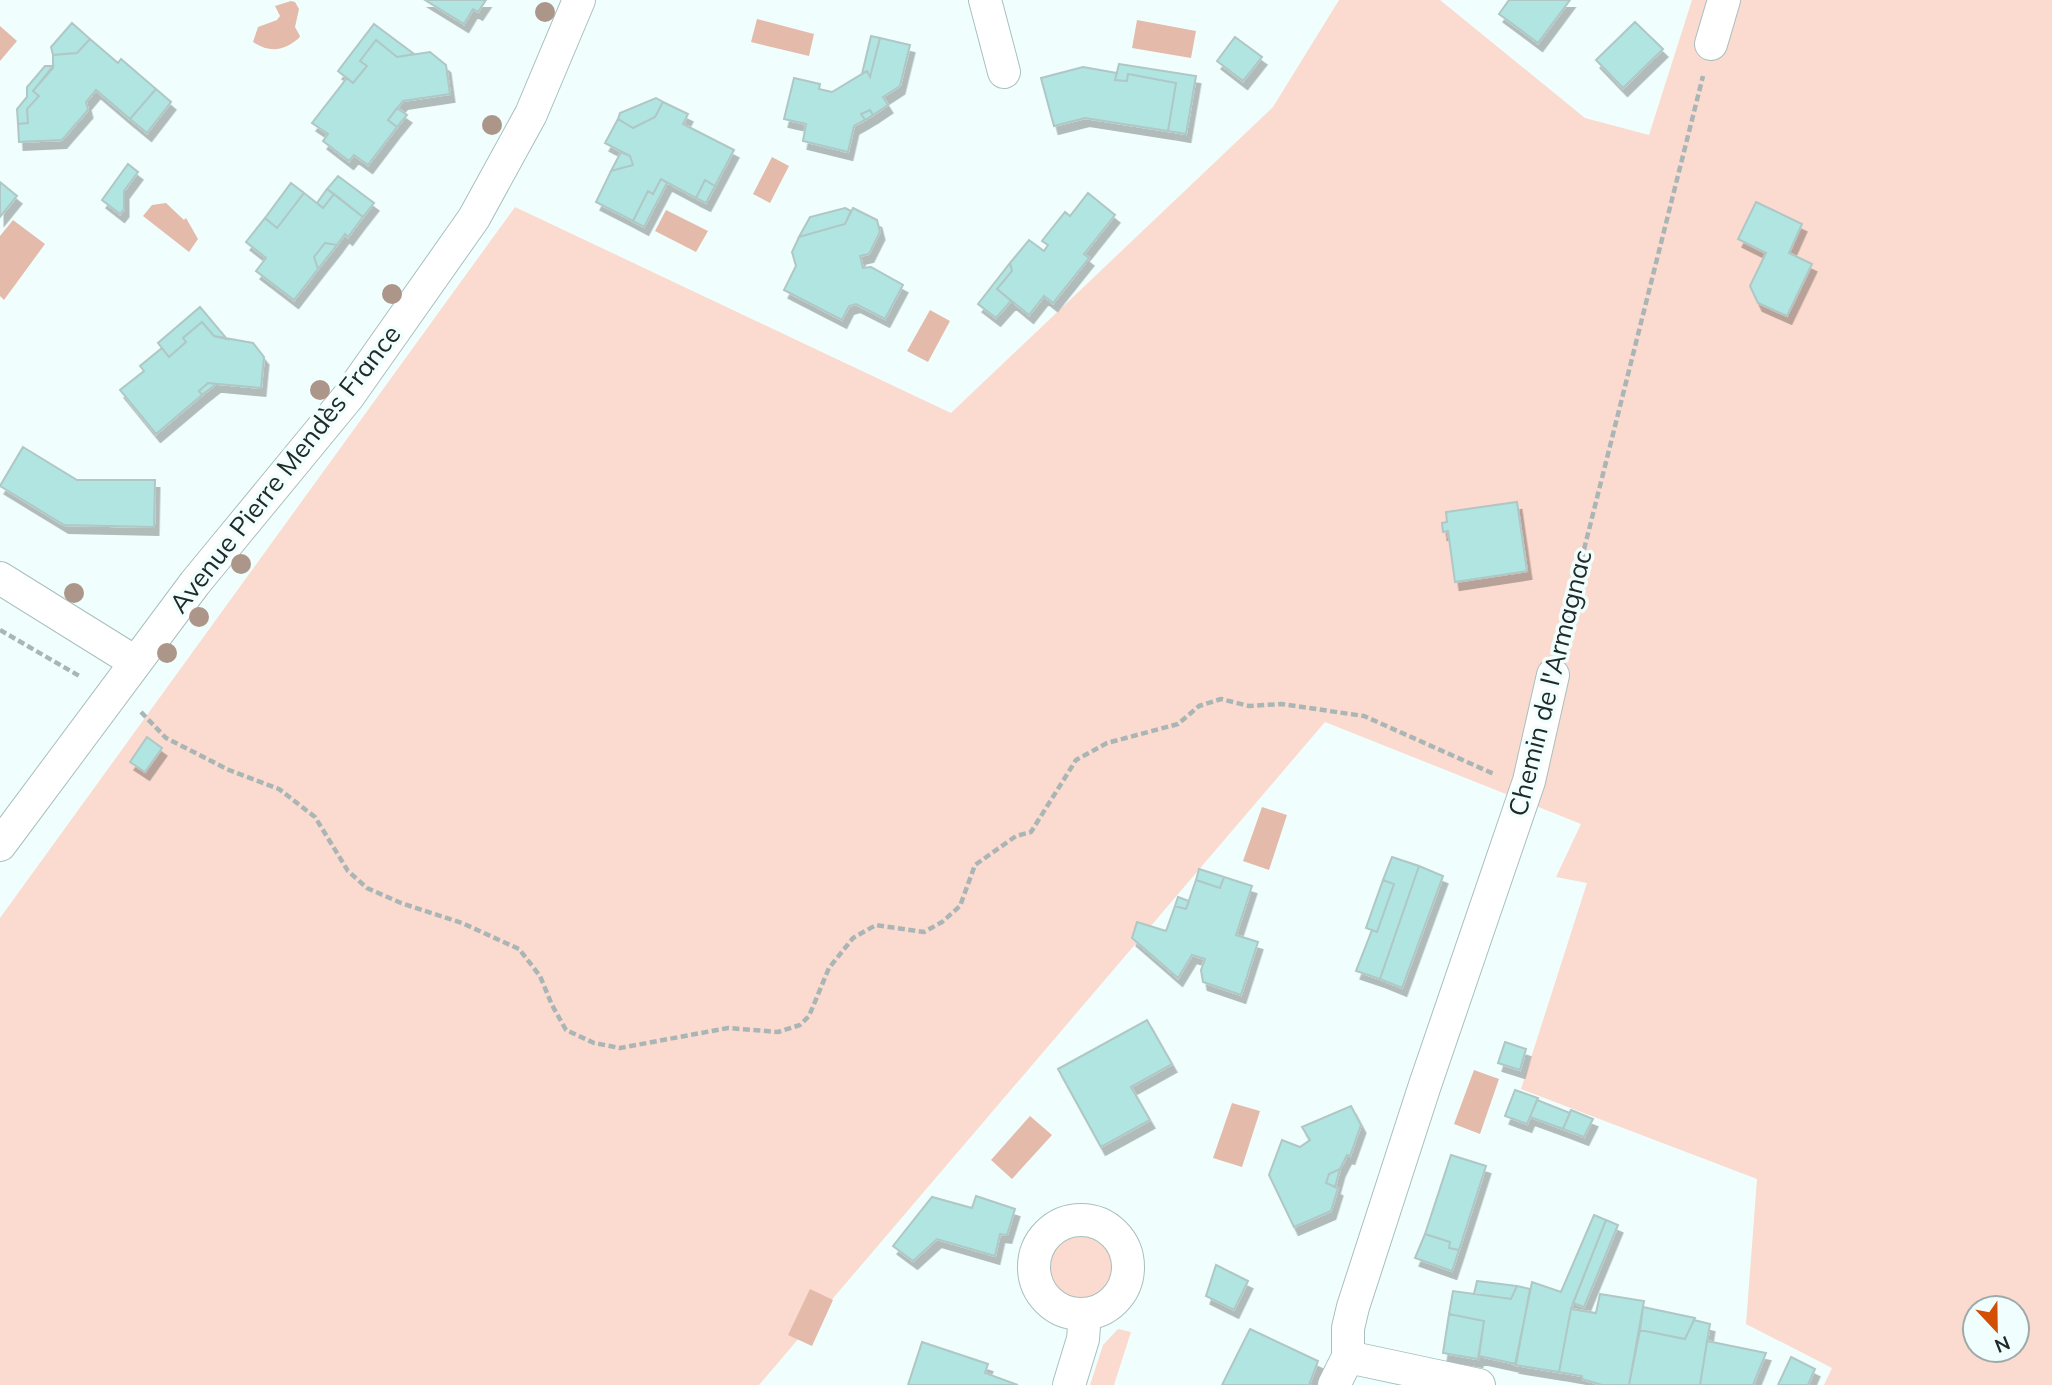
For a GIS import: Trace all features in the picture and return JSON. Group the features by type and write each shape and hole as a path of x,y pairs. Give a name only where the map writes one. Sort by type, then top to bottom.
{"street":[{"name":"Avenue Pierre Mendès France","path":"0,845 195,583 348,397 474,218 531,114 579,0"},
{"path":"985,0 1004,72"},
{"path":"1711,44 1724,0"},
{"path":"0,578 135,662"},
{"name":"Chemin de l'Armagnac","path":"1341,1371 1353,1307 1425,1085 1529,781 1553,676"},
{"path":"1069,1385 1083,1339 1084,1314"},
{"path":"1341,1371 1479,1385"}],"path":[{"name":"Chemin de l'Armagnac","path":"1553,676 1711,44"},
{"path":"0,629 87,681"},
{"path":"145,714 166,738 229,770 279,789 314,817 348,871 367,888 401,903 462,923 519,949 540,976 566,1030 593,1043 620,1048 728,1028 778,1032 800,1025 810,1016 829,968 853,939 876,925 924,932 942,922 960,906 975,865 1016,836 1031,832 1076,760 1107,743 1178,724 1199,706 1221,699 1249,706 1281,704 1364,716 1491,773 1529,781"}],"shaded area":[{"path":"1339,0 1440,0 1585,118 1649,135 1692,0 2052,0 2052,1385 1824,1385 1832,1368 1746,1324 1757,1179 1521,1089 1587,883 1556,877 1581,824 1325,722 759,1385 0,1385 0,918 515,207 951,413 1273,107"},
{"path":"295,2 299,9 295,27 299,38 288,46 277,49 265,48 253,42 258,27 277,20 280,16 275,6"},
{"path":"757,19 814,34 809,56 751,42"},
{"path":"1137,20 1196,31 1191,58 1132,48"},
{"path":"0,26 17,41 0,61"},
{"path":"772,157 789,166 770,203 753,194"},
{"path":"166,203 184,220 186,218 198,239 189,252 143,216 152,205"},
{"path":"666,210 708,231 696,252 655,231"},
{"path":"13,220 45,244 4,300 0,296 0,236"},
{"path":"930,310 950,321 928,362 907,351"},
{"path":"1262,807 1287,815 1269,870 1243,861"},
{"path":"1474,1070 1499,1079 1480,1134 1454,1124"},
{"path":"1232,1103 1260,1111 1242,1167 1213,1158"},
{"path":"1030,1116 1052,1135 1012,1179 991,1160"},
{"path":"1076,1233 1090,1233 1102,1238 1112,1248 1117,1267 1112,1286 1102,1296 1090,1301 1076,1301 1064,1296 1054,1286 1049,1274 1049,1260 1054,1248 1064,1238"},
{"path":"810,1289 833,1300 812,1346 788,1335"},
{"path":"1118,1329 1131,1332 1114,1385 1090,1385 1103,1345"}],"building":[{"path":"425,0 486,0 478,12 473,9 464,24"},
{"path":"1509,0 1570,0 1538,43 1499,14"},
{"path":"1635,22 1663,49 1623,88 1596,60"},
{"path":"72,23 90,39 77,53 53,55 51,47"},
{"path":"374,24 414,54 397,57 376,40 360,61 367,66 353,83 338,71"},
{"path":"871,36 880,38 870,77 867,71 862,74"},
{"path":"1235,37 1262,57 1243,81 1217,61"},
{"path":"880,38 910,45 900,86 883,97 888,105 873,115 870,110 861,114 865,120 854,126 848,152 803,141 806,124 784,119 794,78 820,84 819,89 832,92 867,71 870,77"},
{"path":"90,39 118,63 121,59 156,89 130,119 96,90 86,102 88,110 62,140 19,142 18,124 28,123 27,109 39,96 33,91 53,68 53,55 77,53"},
{"path":"376,40 397,57 430,52 446,65 450,94 403,101 388,120 397,127 368,165 354,155 349,161 323,141 328,134 312,123 347,78 353,83 367,66 360,61"},
{"path":"1119,64 1196,76 1186,134 1168,131 1176,83 1128,74 1127,81 1115,80"},
{"path":"45,66 53,66 33,91 39,96 27,109 28,123 18,124 17,109 27,97 27,87"},
{"path":"1083,67 1117,73 1115,80 1127,81 1128,74 1176,83 1168,131 1085,118 1054,126 1041,78"},
{"path":"156,89 171,102 147,133 130,119"},
{"path":"656,98 663,102 655,117 633,128 618,119 620,113"},
{"path":"663,102 688,114 683,124 734,150 715,186 705,180 696,198 661,179 653,194 648,191 633,221 596,202 611,171 633,165 630,156 605,143 618,119 633,128 655,117"},
{"path":"397,108 407,115 397,127 388,120"},
{"path":"870,110 873,115 865,120 861,114"},
{"path":"621,152 630,156 633,165 611,171"},
{"path":"128,164 138,172 124,191 124,209 120,214 102,200"},
{"path":"338,176 374,203 363,217 327,189"},
{"path":"661,179 667,183 644,227 633,221 648,191 653,194"},
{"path":"705,180 715,186 706,203 696,198"},
{"path":"0,182 17,196 0,217"},
{"path":"291,183 304,193 277,228 265,218"},
{"path":"327,189 334,194 323,208 317,203"},
{"path":"304,193 323,208 334,194 363,217 348,237 345,234 337,245 325,243 314,257 318,269 294,300 256,271 266,258 246,242 265,218 277,228"},
{"path":"1088,193 1115,215 1084,254 1089,258 1053,303 1044,296 1029,315 997,289 1012,271 1010,263 1029,240 1044,251 1048,245 1042,241 1045,237 1065,212 1070,216"},
{"path":"1756,202 1802,224 1789,253 1812,264 1787,316 1758,303 1750,286 1766,253 1738,239"},
{"path":"845,208 851,211 845,224 799,237 810,217"},
{"path":"853,208 877,220 880,232 869,254 860,256 863,268 871,267 903,285 885,319 856,304 849,306 842,320 784,290 796,266 792,252 799,237 845,224"},
{"path":"325,243 337,245 318,269 314,257"},
{"path":"1010,263 1012,271 997,289 1011,301 996,318 978,304"},
{"path":"200,307 227,339 214,336 202,322 183,338 186,342 169,357 158,343"},
{"path":"202,322 214,336 253,343 264,357 261,388 208,383 199,391 202,395 156,434 120,390 144,371 140,366 162,348 169,357 186,342 183,338"},
{"path":"208,383 216,384 202,395 199,391"},
{"path":"23,447 77,480 155,480 154,527 64,525 0,486"},
{"path":"1517,502 1527,571 1455,582 1448,531 1443,532 1442,523 1447,522 1446,512"},
{"path":"147,737 162,748 145,772 130,762"},
{"path":"1392,857 1419,866 1380,979 1356,971 1372,930 1377,932 1394,884 1383,880"},
{"path":"1419,866 1443,876 1402,988 1380,979"},
{"path":"1199,869 1224,877 1220,888 1196,880"},
{"path":"1224,877 1252,886 1236,935 1258,942 1241,995 1203,982 1201,970 1205,959 1192,955 1178,978 1132,938 1137,922 1166,931 1175,906 1186,909 1196,880 1220,888"},
{"path":"1383,880 1394,884 1377,932 1366,928"},
{"path":"1178,897 1189,901 1186,909 1175,906"},
{"path":"1147,1020 1172,1064 1131,1087 1150,1120 1101,1147 1058,1069"},
{"path":"1505,1042 1526,1049 1520,1070 1498,1063"},
{"path":"1515,1090 1538,1098 1527,1124 1505,1116"},
{"path":"1537,1100 1570,1113 1563,1129 1530,1117"},
{"path":"1351,1106 1361,1125 1350,1156 1347,1155 1340,1169 1329,1174 1326,1183 1338,1188 1331,1211 1294,1227 1269,1175 1282,1140 1300,1147 1310,1140 1302,1127"},
{"path":"1571,1110 1593,1119 1584,1137 1563,1129"},
{"path":"1451,1155 1486,1166 1459,1250 1449,1248 1450,1242 1425,1234"},
{"path":"1340,1169 1335,1187 1326,1183 1329,1174"},
{"path":"976,1196 1015,1209 1007,1235 1000,1234 995,1256 937,1239 913,1261 893,1246 932,1197 972,1208"},
{"path":"1594,1215 1606,1220 1571,1309 1559,1372 1515,1365 1532,1282 1561,1292"},
{"path":"1606,1220 1618,1225 1584,1307 1573,1303"},
{"path":"1425,1234 1450,1242 1449,1248 1459,1250 1452,1271 1415,1258"},
{"path":"1216,1265 1248,1281 1234,1310 1206,1296"},
{"path":"1477,1281 1517,1286 1511,1299 1474,1294"},
{"path":"1517,1286 1530,1289 1516,1364 1479,1356 1484,1321 1449,1314 1453,1291 1511,1299"},
{"path":"1600,1294 1644,1301 1629,1385 1602,1385 1582,1379 1582,1376 1559,1372 1571,1309 1596,1313"},
{"path":"1643,1307 1695,1318 1685,1339 1640,1330"},
{"path":"1449,1314 1484,1321 1478,1359 1443,1353"},
{"path":"1694,1320 1710,1324 1700,1385 1629,1385 1640,1330 1685,1339"},
{"path":"1250,1329 1318,1361 1309,1385 1222,1385"},
{"path":"1707,1341 1766,1353 1753,1385 1700,1385"},
{"path":"922,1342 988,1364 985,1373 1018,1385 908,1385"},
{"path":"1791,1357 1815,1369 1808,1385 1778,1385"}]}
